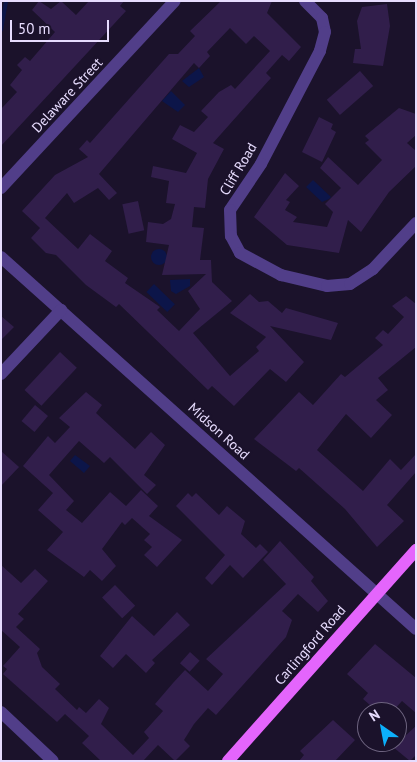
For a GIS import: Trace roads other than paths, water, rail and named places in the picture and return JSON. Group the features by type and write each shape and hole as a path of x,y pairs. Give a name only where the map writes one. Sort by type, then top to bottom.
{"main road":[{"name":"Carlingford Road","path":"228,761 416,550"}],"street":[{"name":"Delaware Street","path":"1,188 175,1"},
{"name":"Cliff Road","path":"305,1 322,18 325,32 320,51 230,210 231,236 240,253 281,275 327,286 350,284 373,269 416,223"},
{"name":"Midson Road","path":"1,257 416,629"},
{"path":"1,374 61,310"},
{"path":"1,712 53,761"}],"waterway":[{"path":"1,30 6,1"}]}
